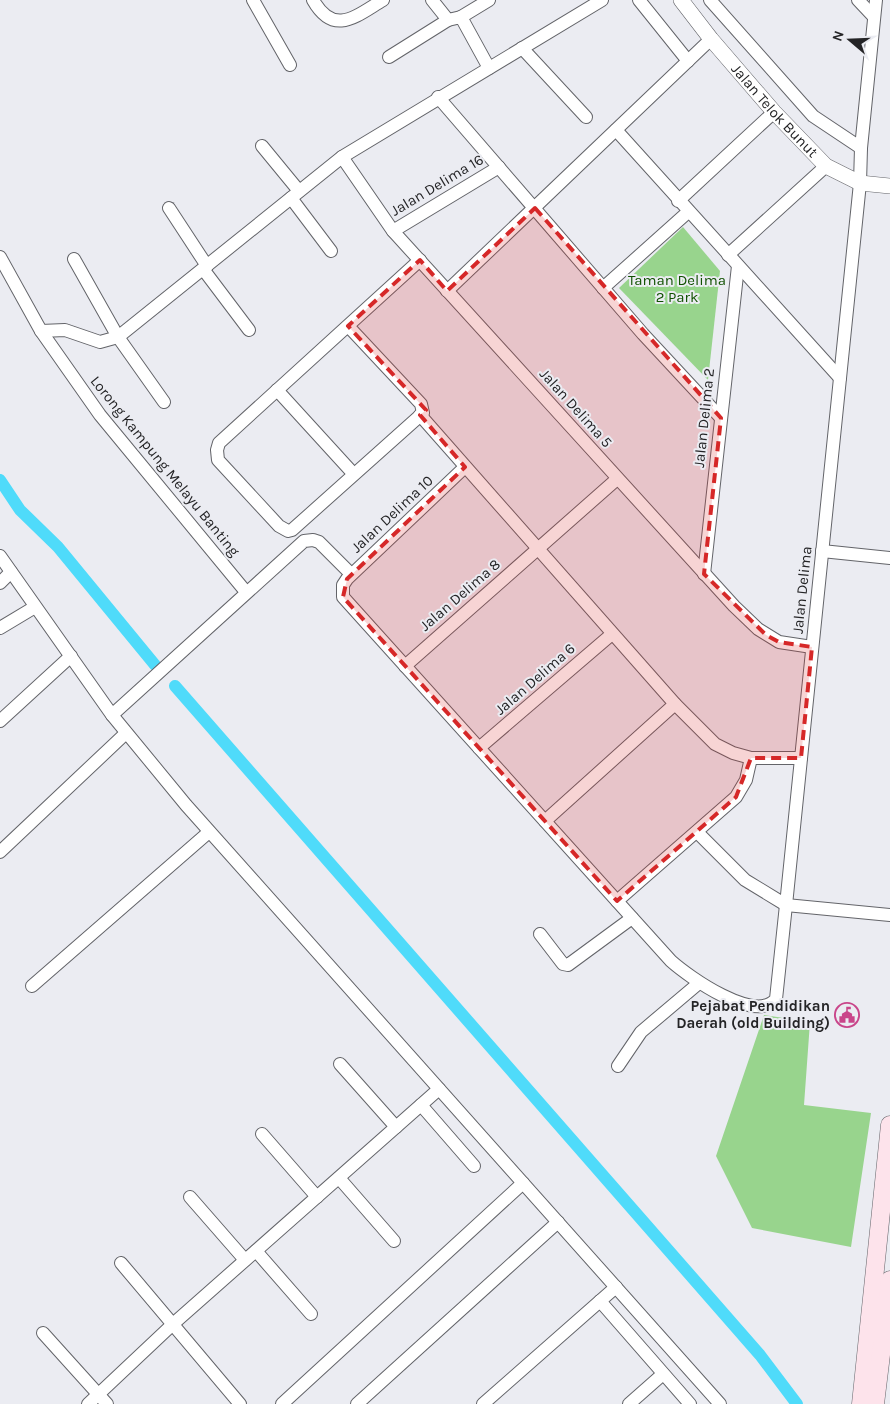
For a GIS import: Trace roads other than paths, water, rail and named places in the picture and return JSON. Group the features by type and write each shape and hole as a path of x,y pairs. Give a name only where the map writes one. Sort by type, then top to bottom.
{"main road":[{"path":"861,1404 890,1125"},
{"path":"875,1404 890,1280"}],"street":[{"path":"253,0 290,65"},
{"path":"314,0 320,12 325,16 330,19 347,21 383,0"},
{"path":"432,0 454,19 489,68"},
{"path":"388,57 489,0"},
{"path":"42,331 65,330 100,342 118,337 342,157 602,0"},
{"path":"639,0 688,61"},
{"name":"Jalan Telok Bunut","path":"681,0 711,40 774,112 826,166 860,183 890,186"},
{"path":"710,0 813,116 860,148"},
{"path":"858,0 874,17"},
{"name":"Jalan Delima","path":"699,983 732,1000 764,1007 772,1004 776,999 860,183 860,148 876,0"},
{"path":"447,291 711,40"},
{"path":"522,48 586,117"},
{"path":"438,98 603,288 721,418"},
{"path":"678,201 774,112"},
{"path":"616,130 678,201 840,378"},
{"path":"262,146 331,251"},
{"name":"Jalan Delima 5","path":"342,157 392,231 734,606 766,635 778,642 812,647"},
{"path":"728,255 826,166"},
{"name":"Jalan Delima 16","path":"392,231 499,167"},
{"path":"169,208 205,267 249,330"},
{"path":"603,288 688,212"},
{"name":"Lorong Kampung Melayu Banting","path":"0,257 42,331 100,415 246,592"},
{"path":"74,259 118,337 164,402"},
{"path":"348,326 421,404 423,413 292,530 288,531 280,526 218,460 217,450 222,440 420,260"},
{"name":"Jalan Delima 2","path":"704,574 738,266"},
{"path":"277,390 350,470"},
{"path":"420,415 612,634 675,704 715,744 751,758 801,758"},
{"name":"Jalan Delima 10","path":"404,666 348,602 342,593 342,585 465,467"},
{"name":"Jalan Delima 8","path":"404,666 618,479"},
{"path":"112,715 304,541 313,540 319,542 352,574"},
{"path":"822,551 890,558"},
{"path":"0,556 112,715 209,832 720,1404"},
{"path":"0,583 11,572"},
{"path":"0,628 35,607"},
{"name":"Jalan Delima 6","path":"479,748 612,634"},
{"path":"0,721 71,656"},
{"path":"404,666 671,961 699,983 641,1032 618,1066"},
{"path":"545,821 675,704"},
{"path":"0,852 126,733"},
{"path":"617,901 736,797 746,780 751,758"},
{"path":"32,986 209,832"},
{"path":"697,832 745,880 786,905 890,915"},
{"path":"540,934 563,964 568,965 632,918"},
{"path":"340,1064 396,1128"},
{"path":"88,1404 173,1324 439,1089"},
{"path":"421,1105 474,1166"},
{"path":"262,1134 317,1197"},
{"path":"339,1178 394,1241"},
{"path":"282,1404 523,1183"},
{"path":"190,1197 245,1260"},
{"path":"356,1404 558,1222"},
{"path":"256,1251 311,1314"},
{"path":"121,1263 240,1404"},
{"path":"488,1403 616,1287"},
{"path":"600,1301 690,1404"},
{"path":"43,1333 107,1404"},
{"path":"629,1404 663,1374"}],"waterway":[{"path":"0,480 20,510 58,547 155,665"},
{"path":"175,686 760,1355 797,1404"}],"place":[{"name":"Pejabat Pendidikan Daerah (old Building)","path":"847,1015"}],"park label":[{"name":"Taman Delima 2 Park","path":"677,288"}]}
